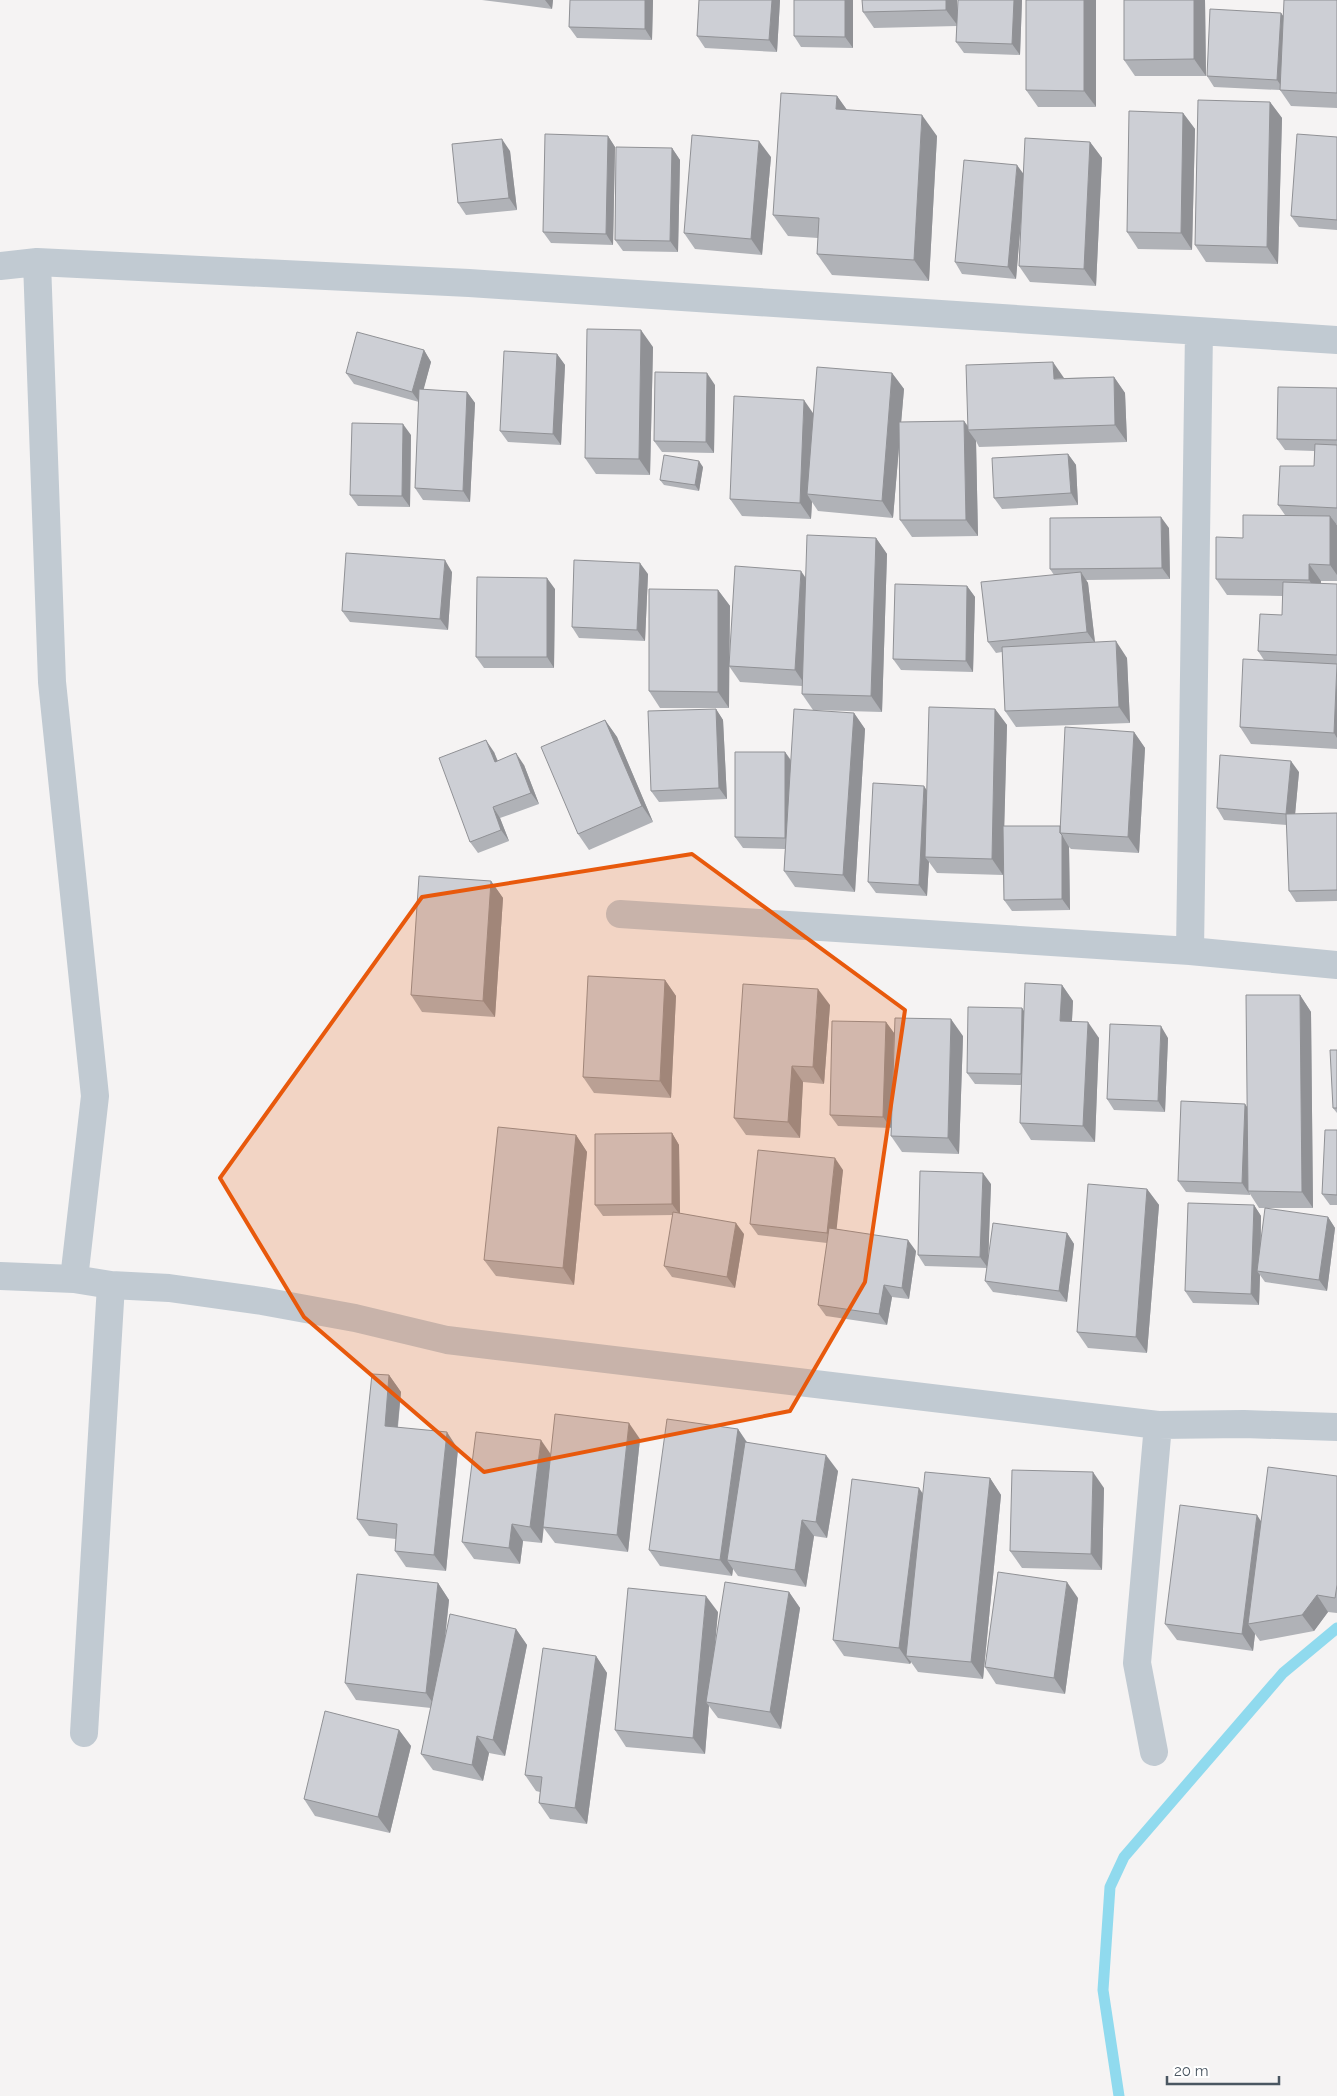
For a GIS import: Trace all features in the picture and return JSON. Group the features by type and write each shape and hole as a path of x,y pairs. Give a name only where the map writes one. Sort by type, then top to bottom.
{"street":[{"path":"0,266 37,262 469,283 1337,340"},
{"path":"37,262 52,682 95,1096 74,1280"},
{"path":"1190,951 1199,331"},
{"path":"620,914 1190,951 1337,965"},
{"path":"0,1276 169,1288 262,1301 355,1318 447,1340 1158,1425 1244,1424 1337,1427"},
{"path":"84,1733 111,1285"},
{"path":"1154,1752 1137,1663 1158,1425"}],"highlighted area":[{"path":"692,854 905,1010 865,1282 790,1411 484,1472 304,1317 220,1178 422,897"}],"building":[{"path":"570,0 645,0 645,29 569,27"},
{"path":"699,0 772,0 769,40 697,36"},
{"path":"794,0 845,0 845,37 794,36"},
{"path":"862,0 946,0 946,10 863,12"},
{"path":"958,0 1014,0 1012,44 956,42"},
{"path":"1026,0 1084,0 1084,91 1026,90"},
{"path":"1124,0 1194,0 1194,59 1124,60"},
{"path":"1284,0 1337,0 1337,93 1280,90"},
{"path":"1210,9 1281,13 1277,80 1207,76"},
{"path":"781,93 837,96 836,109 922,115 914,260 817,254 819,218 773,215"},
{"path":"1198,100 1270,102 1267,247 1195,245"},
{"path":"1129,111 1183,113 1181,233 1127,232"},
{"path":"545,134 608,136 606,234 543,232"},
{"path":"1297,134 1337,137 1337,220 1291,216"},
{"path":"692,135 759,141 751,239 684,233"},
{"path":"1025,138 1090,142 1084,269 1019,266"},
{"path":"502,139 509,198 458,203 452,144"},
{"path":"616,147 672,148 670,241 615,240"},
{"path":"964,160 1017,165 1008,267 955,262"},
{"path":"587,329 641,330 639,459 585,458"},
{"path":"357,332 424,350 412,392 346,373"},
{"path":"504,351 557,354 553,434 500,431"},
{"path":"1053,362 1054,379 1114,377 1115,425 968,430 966,365"},
{"path":"817,367 892,373 882,501 807,494"},
{"path":"655,372 707,373 706,442 654,441"},
{"path":"1278,387 1337,388 1337,440 1277,439"},
{"path":"419,389 467,392 463,491 415,488"},
{"path":"734,396 804,400 800,503 730,499"},
{"path":"964,421 966,520 900,520 899,422"},
{"path":"352,423 403,424 402,496 350,495"},
{"path":"1315,444 1337,445 1337,508 1278,505 1280,466 1314,466"},
{"path":"1068,454 1071,493 994,498 992,458"},
{"path":"664,455 699,461 695,485 660,480"},
{"path":"1243,515 1330,516 1330,565 1309,564 1309,580 1216,579 1216,537 1243,538"},
{"path":"1161,517 1162,568 1050,569 1050,518"},
{"path":"807,535 876,538 871,696 802,694"},
{"path":"346,553 445,560 440,619 342,611"},
{"path":"574,560 640,563 637,630 572,627"},
{"path":"735,566 801,571 795,670 729,666"},
{"path":"1081,572 1087,632 988,642 981,582"},
{"path":"477,577 547,578 547,657 476,657"},
{"path":"1283,582 1337,584 1337,655 1258,651 1260,614 1282,615"},
{"path":"895,584 967,586 966,661 893,659"},
{"path":"649,589 718,590 718,692 649,691"},
{"path":"1116,641 1119,707 1005,711 1002,647"},
{"path":"1243,659 1337,664 1334,733 1240,727"},
{"path":"929,707 995,709 992,859 925,857"},
{"path":"716,709 719,788 651,791 648,711"},
{"path":"794,709 854,713 843,875 784,871"},
{"path":"605,720 642,806 578,834 541,747"},
{"path":"1065,727 1134,732 1128,837 1060,833"},
{"path":"486,740 495,762 516,753 531,793 493,807 501,830 470,842 439,758"},
{"path":"735,752 785,752 785,838 735,837"},
{"path":"1220,755 1291,761 1286,814 1217,808"},
{"path":"873,783 924,786 919,885 868,882"},
{"path":"1337,813 1337,890 1289,891 1286,814"},
{"path":"1003,826 1060,826 1060,833 1062,835 1062,899 1004,900"},
{"path":"419,876 491,881 483,1001 411,995"},
{"path":"588,976 665,980 660,1081 583,1077"},
{"path":"1025,983 1062,985 1060,1021 1088,1022 1083,1126 1020,1123"},
{"path":"743,984 818,989 813,1067 792,1066 788,1122 734,1118"},
{"path":"1246,995 1300,995 1302,1192 1248,1191"},
{"path":"968,1007 1022,1008 1021,1074 967,1073"},
{"path":"895,1018 951,1019 948,1138 891,1136"},
{"path":"832,1021 886,1022 883,1117 830,1115"},
{"path":"1110,1024 1161,1026 1158,1101 1107,1099"},
{"path":"1330,1050 1337,1050 1337,1108 1333,1108"},
{"path":"1181,1101 1245,1104 1242,1183 1178,1181"},
{"path":"498,1127 576,1135 563,1268 484,1260"},
{"path":"1325,1130 1337,1130 1337,1195 1322,1194"},
{"path":"672,1133 672,1204 595,1205 595,1134"},
{"path":"758,1150 835,1158 827,1233 750,1224"},
{"path":"920,1171 983,1173 980,1257 918,1255"},
{"path":"1088,1184 1147,1189 1136,1337 1077,1332"},
{"path":"1188,1203 1254,1205 1251,1294 1185,1291"},
{"path":"1265,1208 1328,1217 1319,1280 1257,1271"},
{"path":"673,1212 736,1223 727,1277 664,1266"},
{"path":"993,1223 1067,1233 1059,1291 985,1281"},
{"path":"829,1228 908,1240 902,1288 884,1285 879,1314 818,1305"},
{"path":"372,1374 389,1375 385,1426 447,1432 434,1555 395,1551 397,1524 357,1519"},
{"path":"555,1414 629,1423 617,1535 543,1527"},
{"path":"667,1419 738,1429 720,1560 649,1550"},
{"path":"476,1432 541,1440 530,1527 512,1524 509,1548 462,1542"},
{"path":"745,1442 826,1455 816,1522 802,1520 795,1570 727,1560"},
{"path":"1268,1467 1337,1476 1337,1585 1335,1598 1317,1595 1302,1615 1248,1624"},
{"path":"1012,1470 1093,1472 1091,1554 1010,1551"},
{"path":"925,1472 990,1478 971,1662 906,1656"},
{"path":"852,1479 919,1488 899,1648 833,1640"},
{"path":"1180,1505 1257,1515 1242,1634 1165,1624"},
{"path":"998,1572 1067,1582 1054,1678 985,1667"},
{"path":"357,1574 438,1583 426,1693 345,1683"},
{"path":"725,1582 789,1592 770,1712 706,1702"},
{"path":"628,1588 706,1596 693,1738 615,1730"},
{"path":"450,1614 516,1629 493,1740 477,1736 472,1765 421,1754"},
{"path":"543,1648 596,1656 575,1808 539,1803 542,1777 525,1775"},
{"path":"325,1711 399,1730 378,1817 304,1799"}],"waterway":[{"path":"1119,2096 1103,1990 1110,1887 1124,1857 1283,1673 1337,1628"}]}
